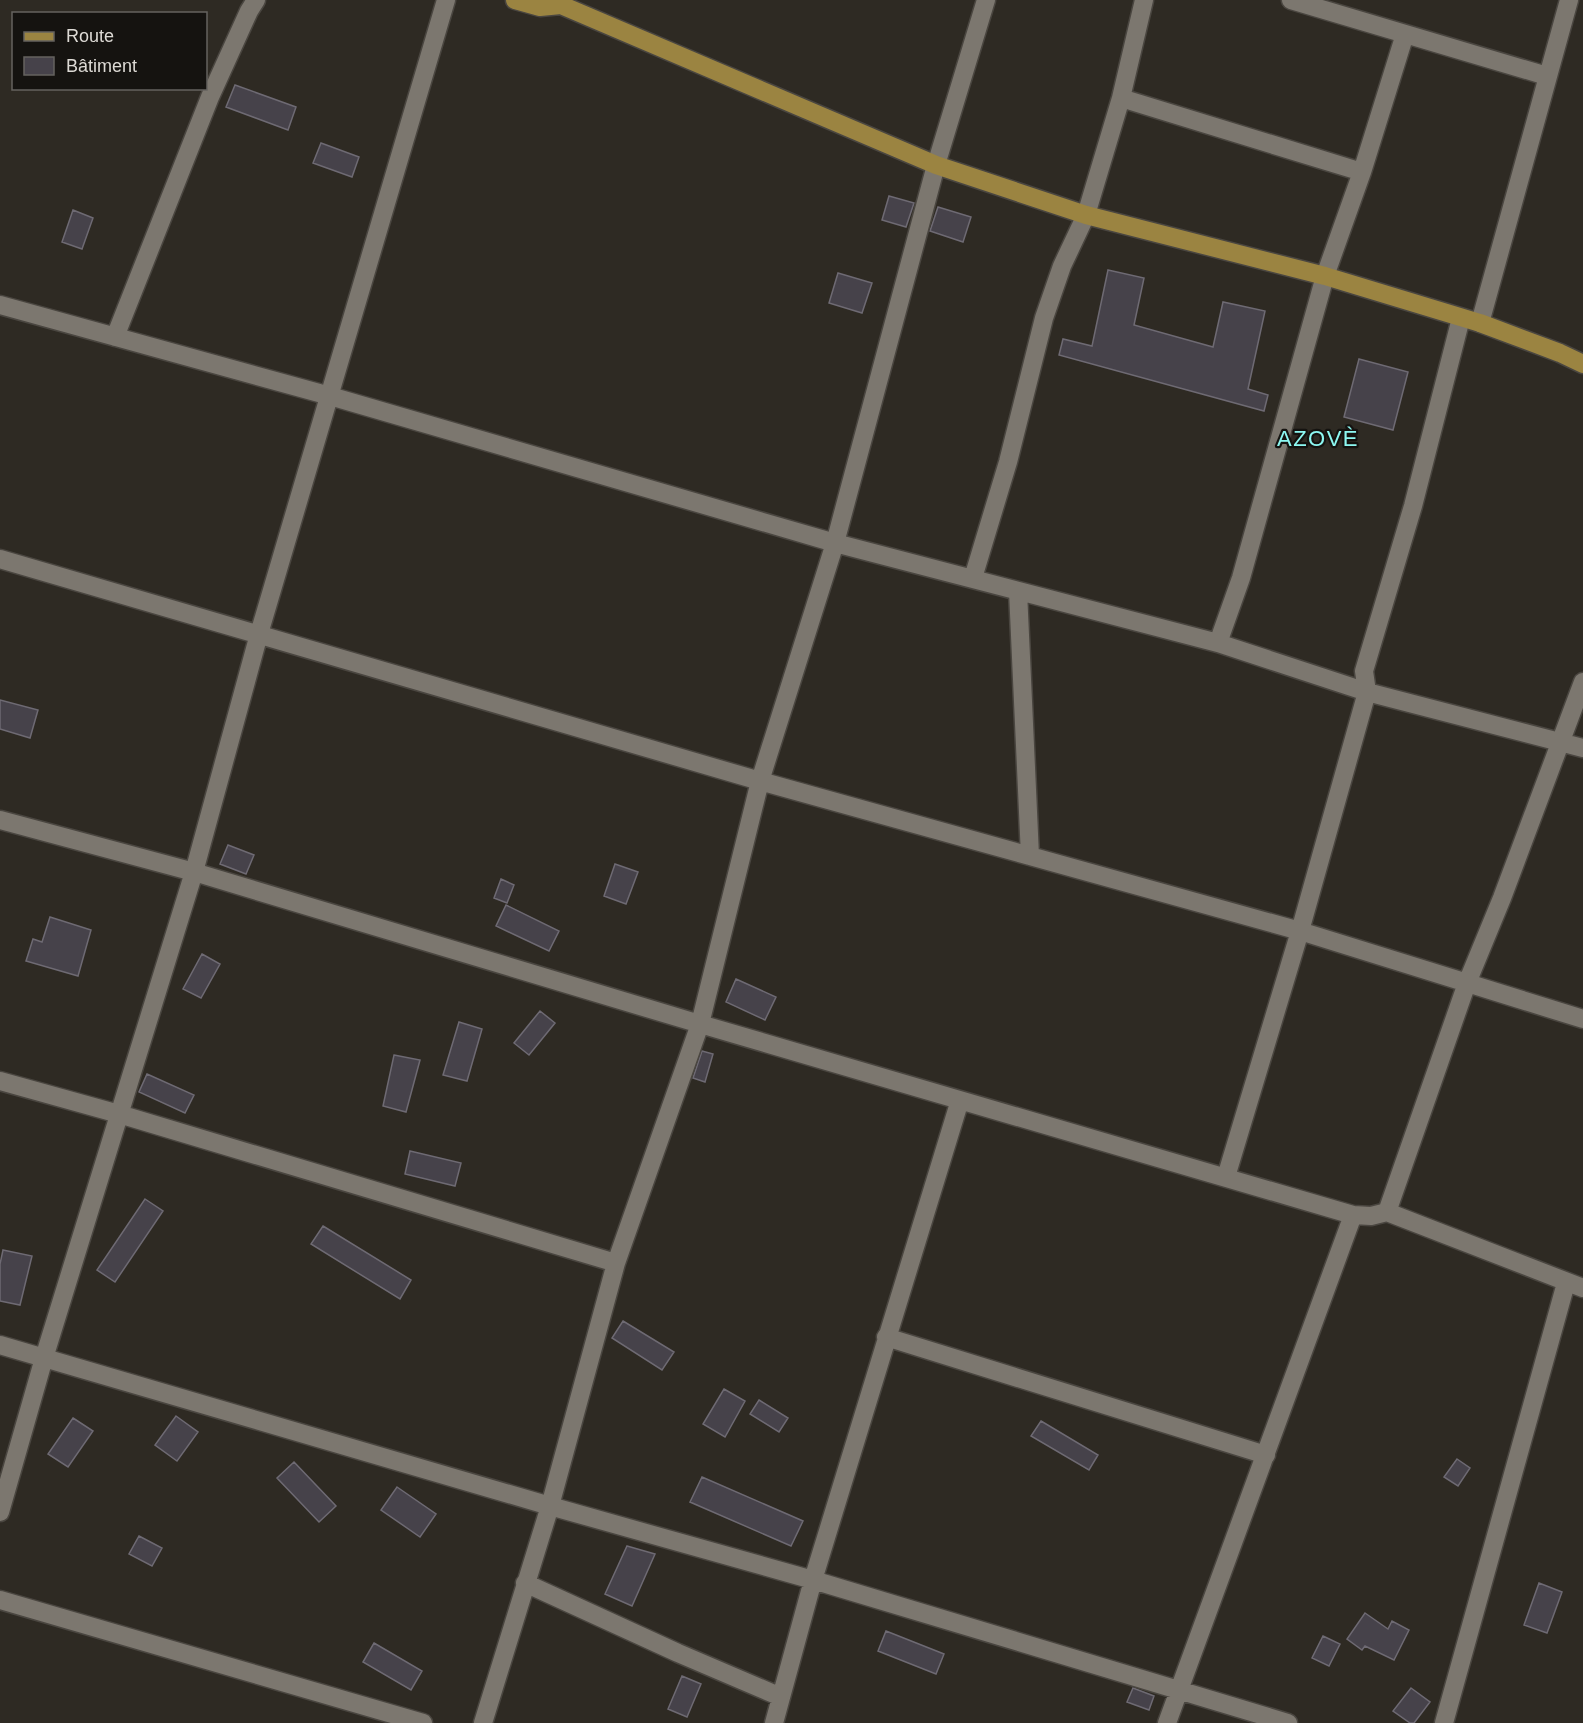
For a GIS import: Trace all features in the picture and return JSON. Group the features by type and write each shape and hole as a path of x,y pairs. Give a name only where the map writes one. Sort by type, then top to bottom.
{"main road":[{"path":"515,0 540,7 560,3 936,165 1086,215 1325,276 1480,323 1583,364"},
{"path":"1560,353 1583,356"}],"street":[{"path":"115,337 210,97 256,0"},
{"path":"0,1512 44,1358 194,872 259,634 446,0"},
{"path":"483,1723 550,1506 616,1263 700,1024 760,781 836,543 936,165 986,0"},
{"path":"973,578 1008,462 1044,318 1062,266 1086,215 1121,98 1144,0"},
{"path":"1291,0 1547,76"},
{"path":"1480,323 1569,0"},
{"path":"1218,643 1241,578 1325,276 1362,172 1405,34"},
{"path":"1121,98 1362,172"},
{"path":"0,305 330,396 836,543 1218,643 1367,692 1583,748"},
{"path":"1226,1177 1367,692 1364,671 1413,506 1461,318"},
{"path":"0,559 760,781 1299,931 1583,1018"},
{"path":"1018,591 1030,856"},
{"path":"1387,1212 1467,983 1502,898 1583,681"},
{"path":"0,820 194,872 700,1024 1353,1215 1371,1216 1387,1212 1575,1286 1444,1723"},
{"path":"0,1081 119,1114 616,1263"},
{"path":"774,1723 813,1580 960,1100"},
{"path":"1167,1723 1353,1215"},
{"path":"886,1337 1266,1455"},
{"path":"0,1345 550,1506 813,1580 1288,1723"},
{"path":"525,1583 781,1697"},
{"path":"0,1600 423,1723"}],"building":[{"path":"235,85 296,107 288,130 226,107"},
{"path":"321,143 359,157 352,177 313,163"},
{"path":"889,196 914,203 906,227 882,220"},
{"path":"938,207 971,217 963,242 930,231"},
{"path":"73,210 93,218 82,249 62,242"},
{"path":"1108,270 1144,278 1134,325 1213,347 1223,302 1265,311 1248,389 1268,395 1264,411 1059,355 1063,339 1092,346"},
{"path":"838,273 872,283 862,313 829,303"},
{"path":"1359,359 1408,372 1393,430 1344,417"},
{"path":"0,700 38,710 30,738 0,729"},
{"path":"228,845 254,855 246,874 220,864"},
{"path":"615,864 638,872 626,904 604,896"},
{"path":"501,879 514,885 507,903 494,898"},
{"path":"506,905 559,931 549,951 496,926"},
{"path":"50,917 91,930 78,976 26,961 33,939 42,942"},
{"path":"202,954 220,964 201,998 183,989"},
{"path":"736,979 776,997 765,1020 726,1002"},
{"path":"540,1011 555,1023 529,1055 514,1043"},
{"path":"459,1022 482,1029 467,1081 443,1075"},
{"path":"702,1051 713,1054 705,1082 693,1078"},
{"path":"394,1055 420,1060 406,1112 383,1106"},
{"path":"147,1074 194,1095 185,1113 139,1092"},
{"path":"410,1151 461,1163 455,1186 405,1174"},
{"path":"145,1199 163,1211 115,1282 97,1270"},
{"path":"323,1226 411,1280 400,1299 311,1244"},
{"path":"3,1250 32,1256 20,1305 0,1301 0,1264"},
{"path":"623,1321 674,1352 662,1370 612,1338"},
{"path":"724,1389 745,1401 725,1437 703,1424"},
{"path":"759,1400 788,1418 779,1432 750,1414"},
{"path":"176,1416 198,1432 177,1461 155,1445"},
{"path":"73,1418 93,1431 68,1467 48,1454"},
{"path":"1041,1421 1098,1455 1089,1470 1031,1436"},
{"path":"1457,1459 1470,1468 1458,1486 1444,1477"},
{"path":"294,1462 336,1506 319,1522 277,1478"},
{"path":"702,1477 803,1521 791,1546 690,1502"},
{"path":"397,1487 436,1514 420,1537 381,1510"},
{"path":"139,1536 162,1548 152,1566 129,1554"},
{"path":"627,1546 655,1554 632,1606 605,1594"},
{"path":"1539,1583 1562,1592 1547,1633 1524,1625"},
{"path":"1365,1613 1388,1629 1392,1621 1409,1630 1394,1660 1365,1646 1362,1650 1347,1639"},
{"path":"886,1631 944,1654 936,1674 878,1651"},
{"path":"1323,1636 1340,1644 1329,1666 1312,1658"},
{"path":"374,1643 422,1671 411,1690 363,1662"},
{"path":"682,1676 701,1684 687,1717 668,1709"},
{"path":"1133,1688 1154,1696 1149,1710 1127,1702"},
{"path":"1411,1688 1430,1702 1414,1723 1410,1723 1393,1711"}],"district":[{"name":"AZOVÈ","path":"1318,438"}]}
